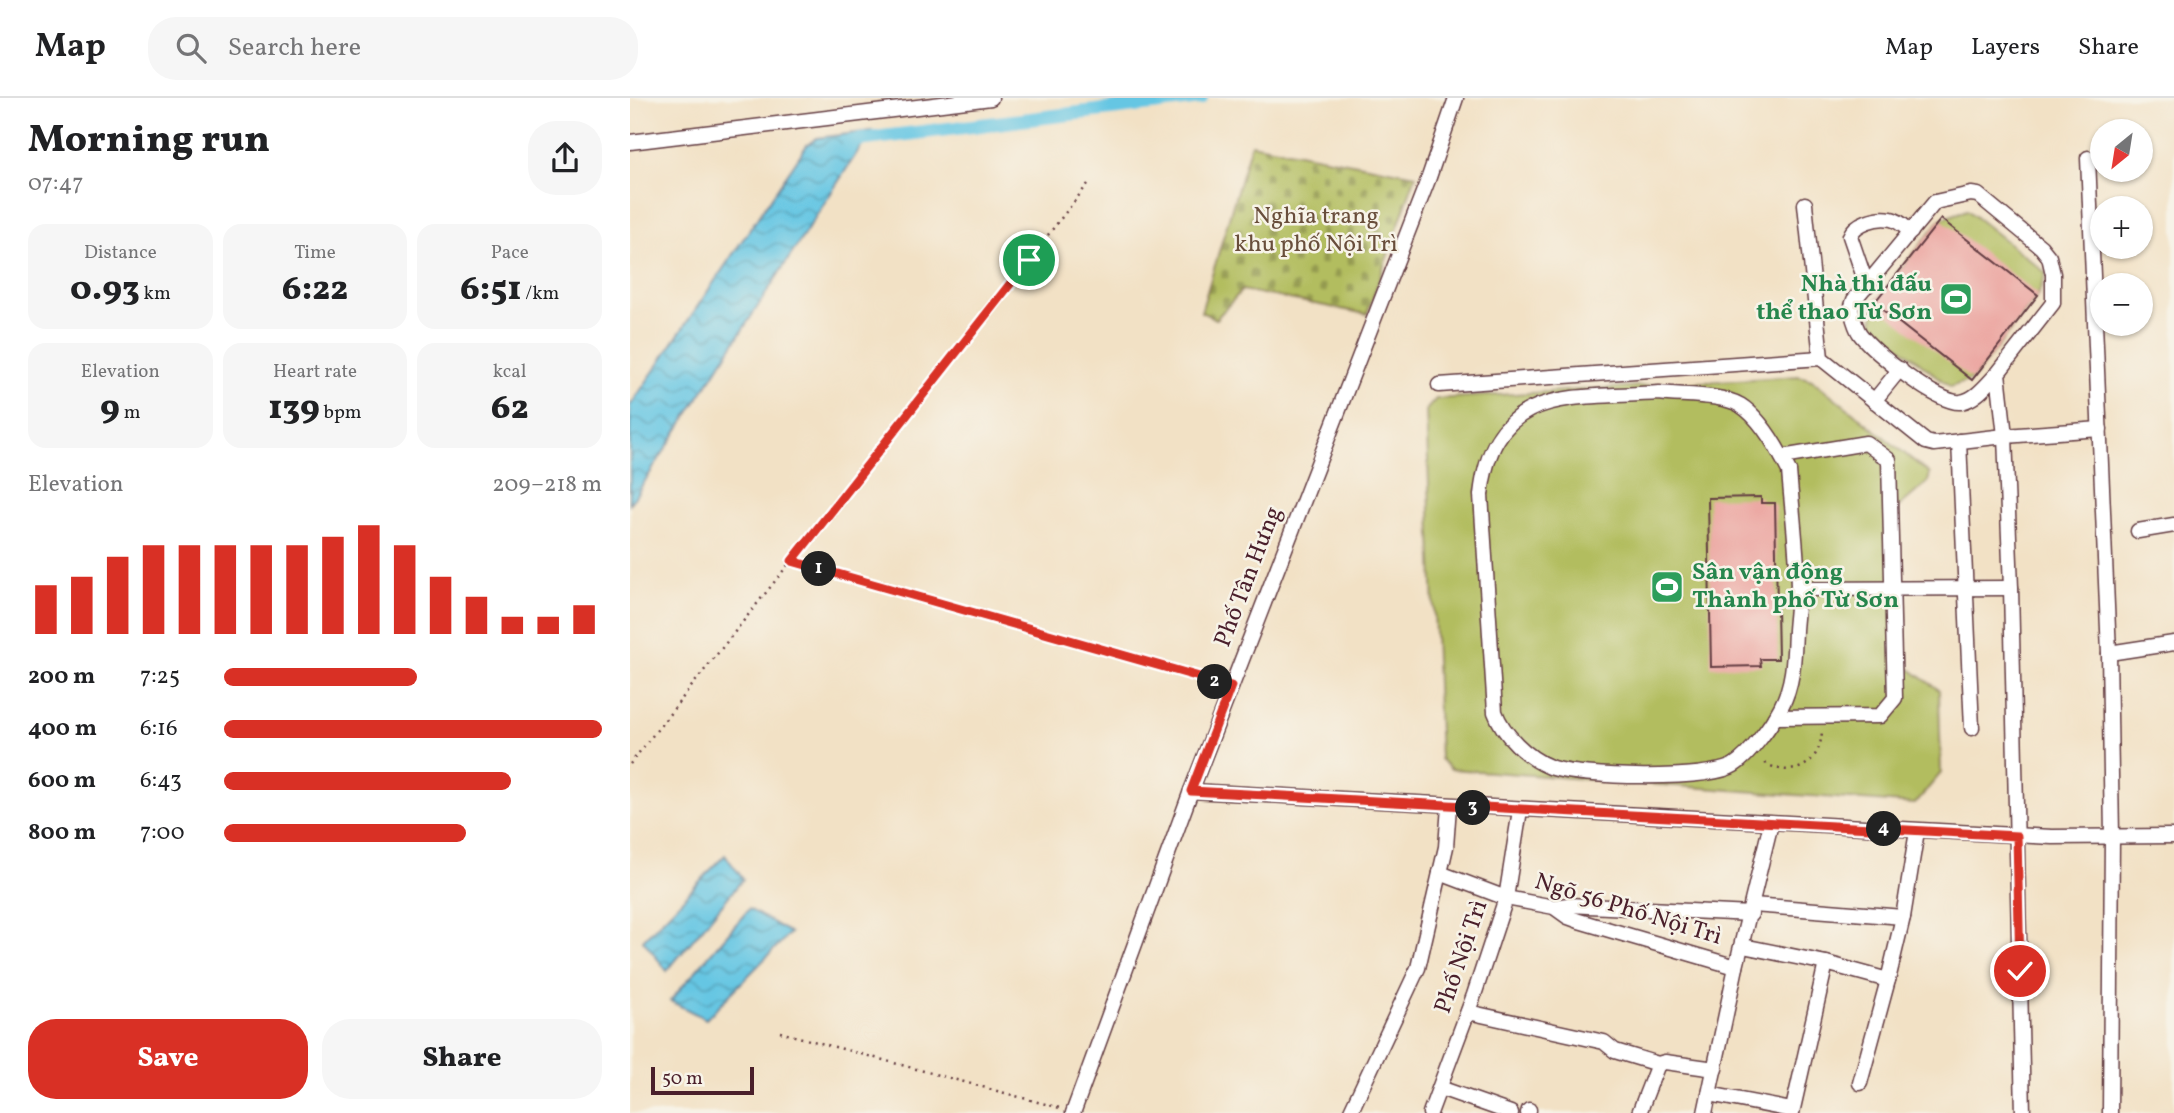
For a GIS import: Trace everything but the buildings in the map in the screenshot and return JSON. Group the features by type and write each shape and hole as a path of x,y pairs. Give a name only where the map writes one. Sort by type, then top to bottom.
{"street":[{"path":"630,142 991,98"},
{"name":"Phố Tân Hưng","path":"1073,1112 1191,791 1423,193 1456,98"},
{"path":"2088,158 2109,653 2112,836 2110,1113"},
{"path":"1971,194 1978,195 2041,247 2049,257 2053,274 2053,303 1998,373 1975,397 1961,402 1952,402 1936,396 1900,369 1861,335 1851,309 1854,300 1911,232 1935,202 1971,194"},
{"path":"1805,204 1821,358"},
{"path":"1867,286 1851,232 1860,224 1887,218 1896,220 1911,232"},
{"path":"1439,385 1821,358 1926,442 1934,444 2100,429"},
{"path":"1874,401 1900,369"},
{"path":"1998,373 2005,436 2011,587 2023,1113"},
{"path":"1658,393 1723,400 1740,405 1754,418 1789,471 1798,589 1793,673 1783,705 1733,766 1709,773 1631,775 1578,772 1550,767 1526,751 1504,730 1495,712 1480,495 1489,458 1510,422 1537,405 1560,399 1658,393"},
{"path":"1959,441 1972,729"},
{"path":"1775,717 1880,716 1895,698 1889,460 1867,443 1782,457"},
{"path":"2138,531 2174,525"},
{"path":"1798,589 2011,587"},
{"path":"2109,653 2174,643"},
{"path":"1191,791 2017,836 2174,836"},
{"path":"1350,1113 1418,968 1446,847 1449,806"},
{"name":"Phố Nội Trì","path":"1430,1113 1468,1012 1506,898 1520,810"},
{"path":"1705,1113 1736,967 1771,823"},
{"path":"1860,1083 1903,916 1917,831"},
{"name":"Ngõ 56 Phố Nội Trì","path":"1440,873 1506,898 1554,907 1568,917 1736,967"},
{"path":"1554,907 1569,905 1752,909 1903,916"},
{"path":"1743,946 1826,963 1888,980"},
{"path":"1709,1094 1792,1112 1826,963"},
{"path":"1468,1012 1604,1042 1615,1051 1658,1064 1665,1062 1715,1069"},
{"path":"1639,1113 1658,1064"},
{"path":"1440,1088 1511,1113"}],"path":[{"path":"630,764 1088,184"},
{"path":"792,561 1231,686"},
{"path":"1765,763 1781,771 1794,770 1805,765 1820,748 1822,727"},
{"path":"780,1032 1073,1112"}],"green space":[{"name":"Nghĩa trang khu phố Nội Trì","path":"1251,144 1416,175 1367,314 1242,290 1216,319 1201,312"},
{"name":"Nhà thi đấu thể thao Từ Sơn","path":"1967,210 2046,273 2038,295 1972,380 1950,387 1873,325 1874,303 1941,219"},
{"name":"Sân vận động Thành phố Từ Sơn","path":"1799,376 1812,380 1930,474 1928,482 1896,509 1903,664 1939,690 1941,773 1915,804 1451,769 1440,759 1426,410 1436,399"}],"water":[{"path":"871,131 630,504 630,406 807,145 817,138"},
{"path":"725,855 743,879 667,971 643,940"},
{"path":"749,909 790,933 706,1019 670,1001"}],"waterway":[{"path":"849,143 1201,98"}],"place":[{"name":"Nhà thi đấu thể thao Từ Sơn","path":"1956,299"},
{"name":"Sân vận động Thành phố Từ Sơn","path":"1667,587"}],"route":[{"path":"1029,260 792,561 1231,686 1191,791 2017,836 2020,971"}]}
